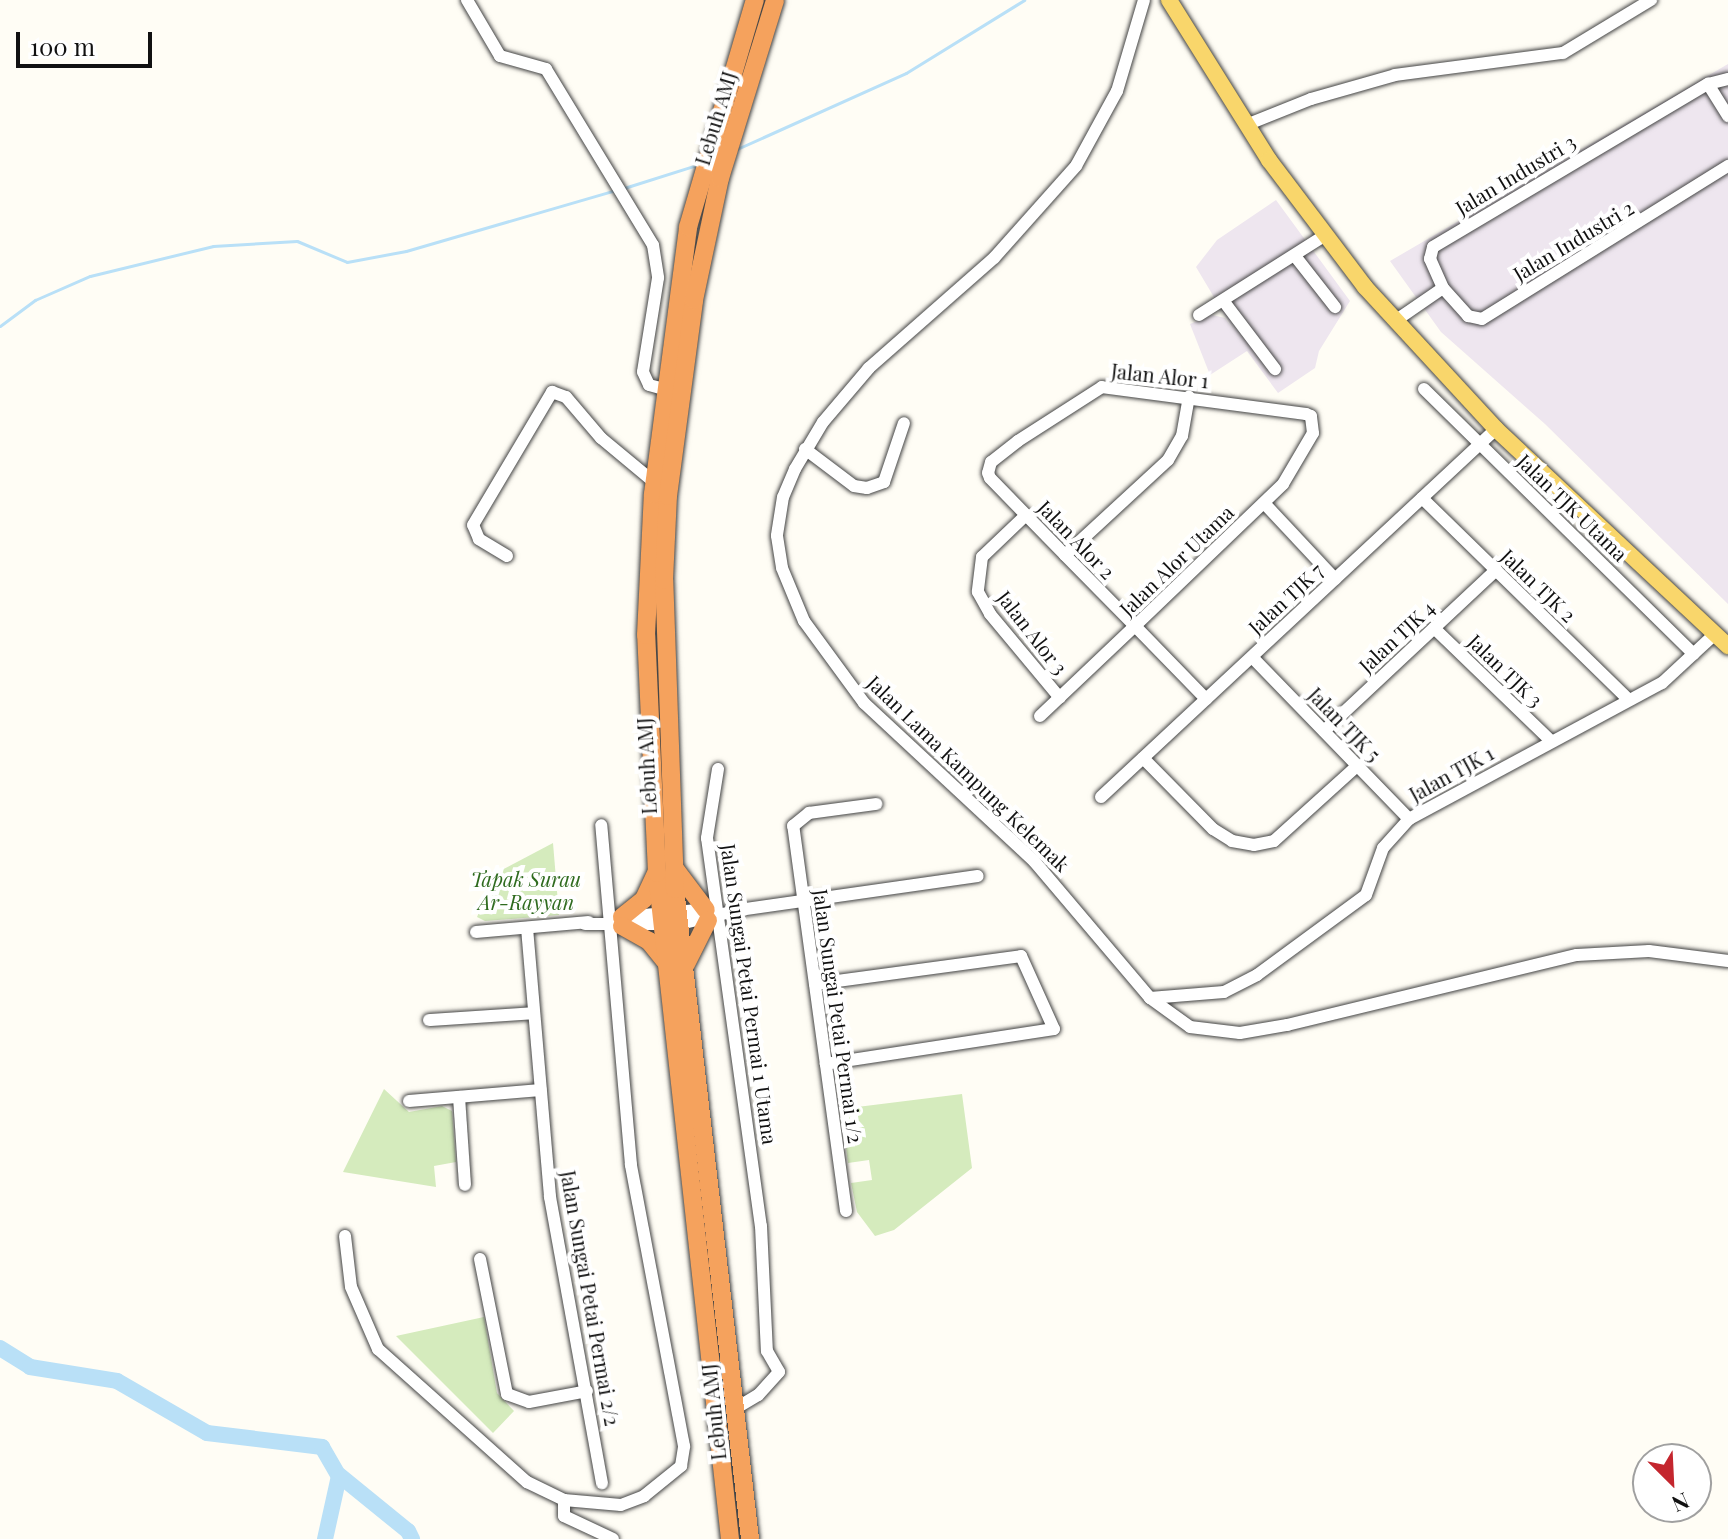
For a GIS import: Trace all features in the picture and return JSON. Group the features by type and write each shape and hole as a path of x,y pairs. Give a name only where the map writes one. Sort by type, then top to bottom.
{"highway":[{"name":"Lebuh AMJ","path":"665,870 663,662 668,496 711,177 755,0"},
{"name":"Lebuh AMJ","path":"720,146 775,0"},
{"name":"Lebuh AMJ","path":"711,177 688,227 664,389 654,482 646,663 670,919 750,1539"},
{"path":"665,870 713,914 677,967 649,941 616,922 644,899 665,870"},
{"name":"Lebuh AMJ","path":"677,967 730,1539"}],"main road":[{"path":"1169,0 1246,125 1324,236 1395,321 1496,429 1724,642"}],"street":[{"path":"467,0 500,56 546,69 615,178 657,256 643,372 649,385 664,389"},
{"name":"Jalan Lama Kampung Kelemak","path":"1144,0 1117,91 1076,166 994,258 869,368 805,449 783,497 778,544 788,587 816,640 864,703 1054,882 1150,998 1190,1027 1240,1033 1577,955 1649,951 1728,961"},
{"path":"1246,125 1311,99 1395,75 1561,53 1593,39 1651,0"},
{"path":"1728,79 1708,84 1728,116"},
{"name":"Jalan Industri 3","path":"1443,288 1430,259 1433,247 1708,84"},
{"name":"Jalan Industri 2","path":"1443,288 1468,316 1482,319 1728,166"},
{"path":"1199,315 1225,303 1324,236"},
{"path":"1295,256 1335,307"},
{"path":"1395,321 1443,288"},
{"path":"1225,303 1275,369"},
{"name":"Jalan Alor 1","path":"988,473 991,462 1018,441 1102,387 1311,416"},
{"name":"Jalan TJK Utama","path":"1424,389 1694,654"},
{"path":"507,556 479,539 473,525 552,392 566,397 601,438 654,482"},
{"path":"1065,555 1168,460 1182,436 1189,397"},
{"name":"Jalan Alor Utama","path":"1040,716 1264,503 1299,461 1313,433 1311,416"},
{"path":"805,449 854,486 867,488 884,482 904,423"},
{"name":"Jalan TJK 7","path":"1101,797 1496,429"},
{"name":"Jalan Alor 2","path":"988,473 1206,699"},
{"name":"Jalan TJK 2","path":"1422,498 1629,700"},
{"path":"1264,503 1335,579"},
{"name":"Jalan Alor 3","path":"1026,515 982,557 978,592 990,614 1060,698"},
{"path":"1589,551 1606,534"},
{"name":"Jalan TJK 4","path":"1324,731 1496,570"},
{"name":"Jalan TJK 3","path":"1434,628 1551,741"},
{"name":"Jalan TJK 1","path":"1150,998 1224,992 1257,975 1366,895 1383,848 1409,819 1662,683 1694,654 1724,642"},
{"name":"Jalan TJK 5","path":"1252,657 1409,819"},
{"path":"1143,758 1213,829 1232,841 1254,845 1274,841 1357,766"},
{"name":"Jalan Sungai Petai Permai 1 Utama","path":"718,769 707,838 713,914 761,1226 767,1351 779,1372 758,1395 735,1409"},
{"name":"Jalan Sungai Petai Permai 1/2","path":"846,1211 793,826 809,813 876,804"},
{"path":"345,1236 351,1287 378,1349 527,1482 564,1500 631,1503 676,1474 684,1457 631,1165 616,922 601,825"},
{"path":"476,932 670,919 978,876"},
{"name":"Jalan Sungai Petai Permai 2/2","path":"527,928 550,1197 602,1483"},
{"path":"815,984 1021,956 1054,1029 826,1064"},
{"path":"429,1020 534,1013"},
{"path":"409,1101 541,1090"},
{"path":"459,1097 465,1185"},
{"path":"480,1259 507,1394 529,1402 587,1391"},
{"path":"564,1500 564,1516 613,1539"}],"shaded area":[{"path":"1728,64 1728,604 1545,424 1441,332 1390,261"},
{"path":"1276,200 1350,301 1319,351 1315,368 1278,393 1247,351 1210,375 1190,324 1212,315 1225,318 1233,329 1196,267 1217,240"}],"green space":[{"name":"Tapak Surau Ar-Rayyan","path":"553,843 559,915 485,921 477,917 496,873"},
{"path":"384,1089 409,1112 442,1106 452,1111 456,1162 434,1166 436,1187 343,1172"},
{"path":"962,1094 972,1168 894,1230 875,1236 857,1212 851,1183 872,1180 869,1160 848,1163 841,1109"},
{"path":"484,1317 497,1393 514,1411 493,1433 396,1336"}],"waterway":[{"path":"737,149 906,73 1024,0"},
{"path":"624,188 700,164"},
{"path":"0,326 35,300 90,276 213,246 297,241 347,262 406,251 616,190"},
{"path":"0,1348 30,1367 117,1381 207,1433 322,1447 339,1476 325,1539"},
{"path":"339,1475 408,1531 412,1539"}]}
